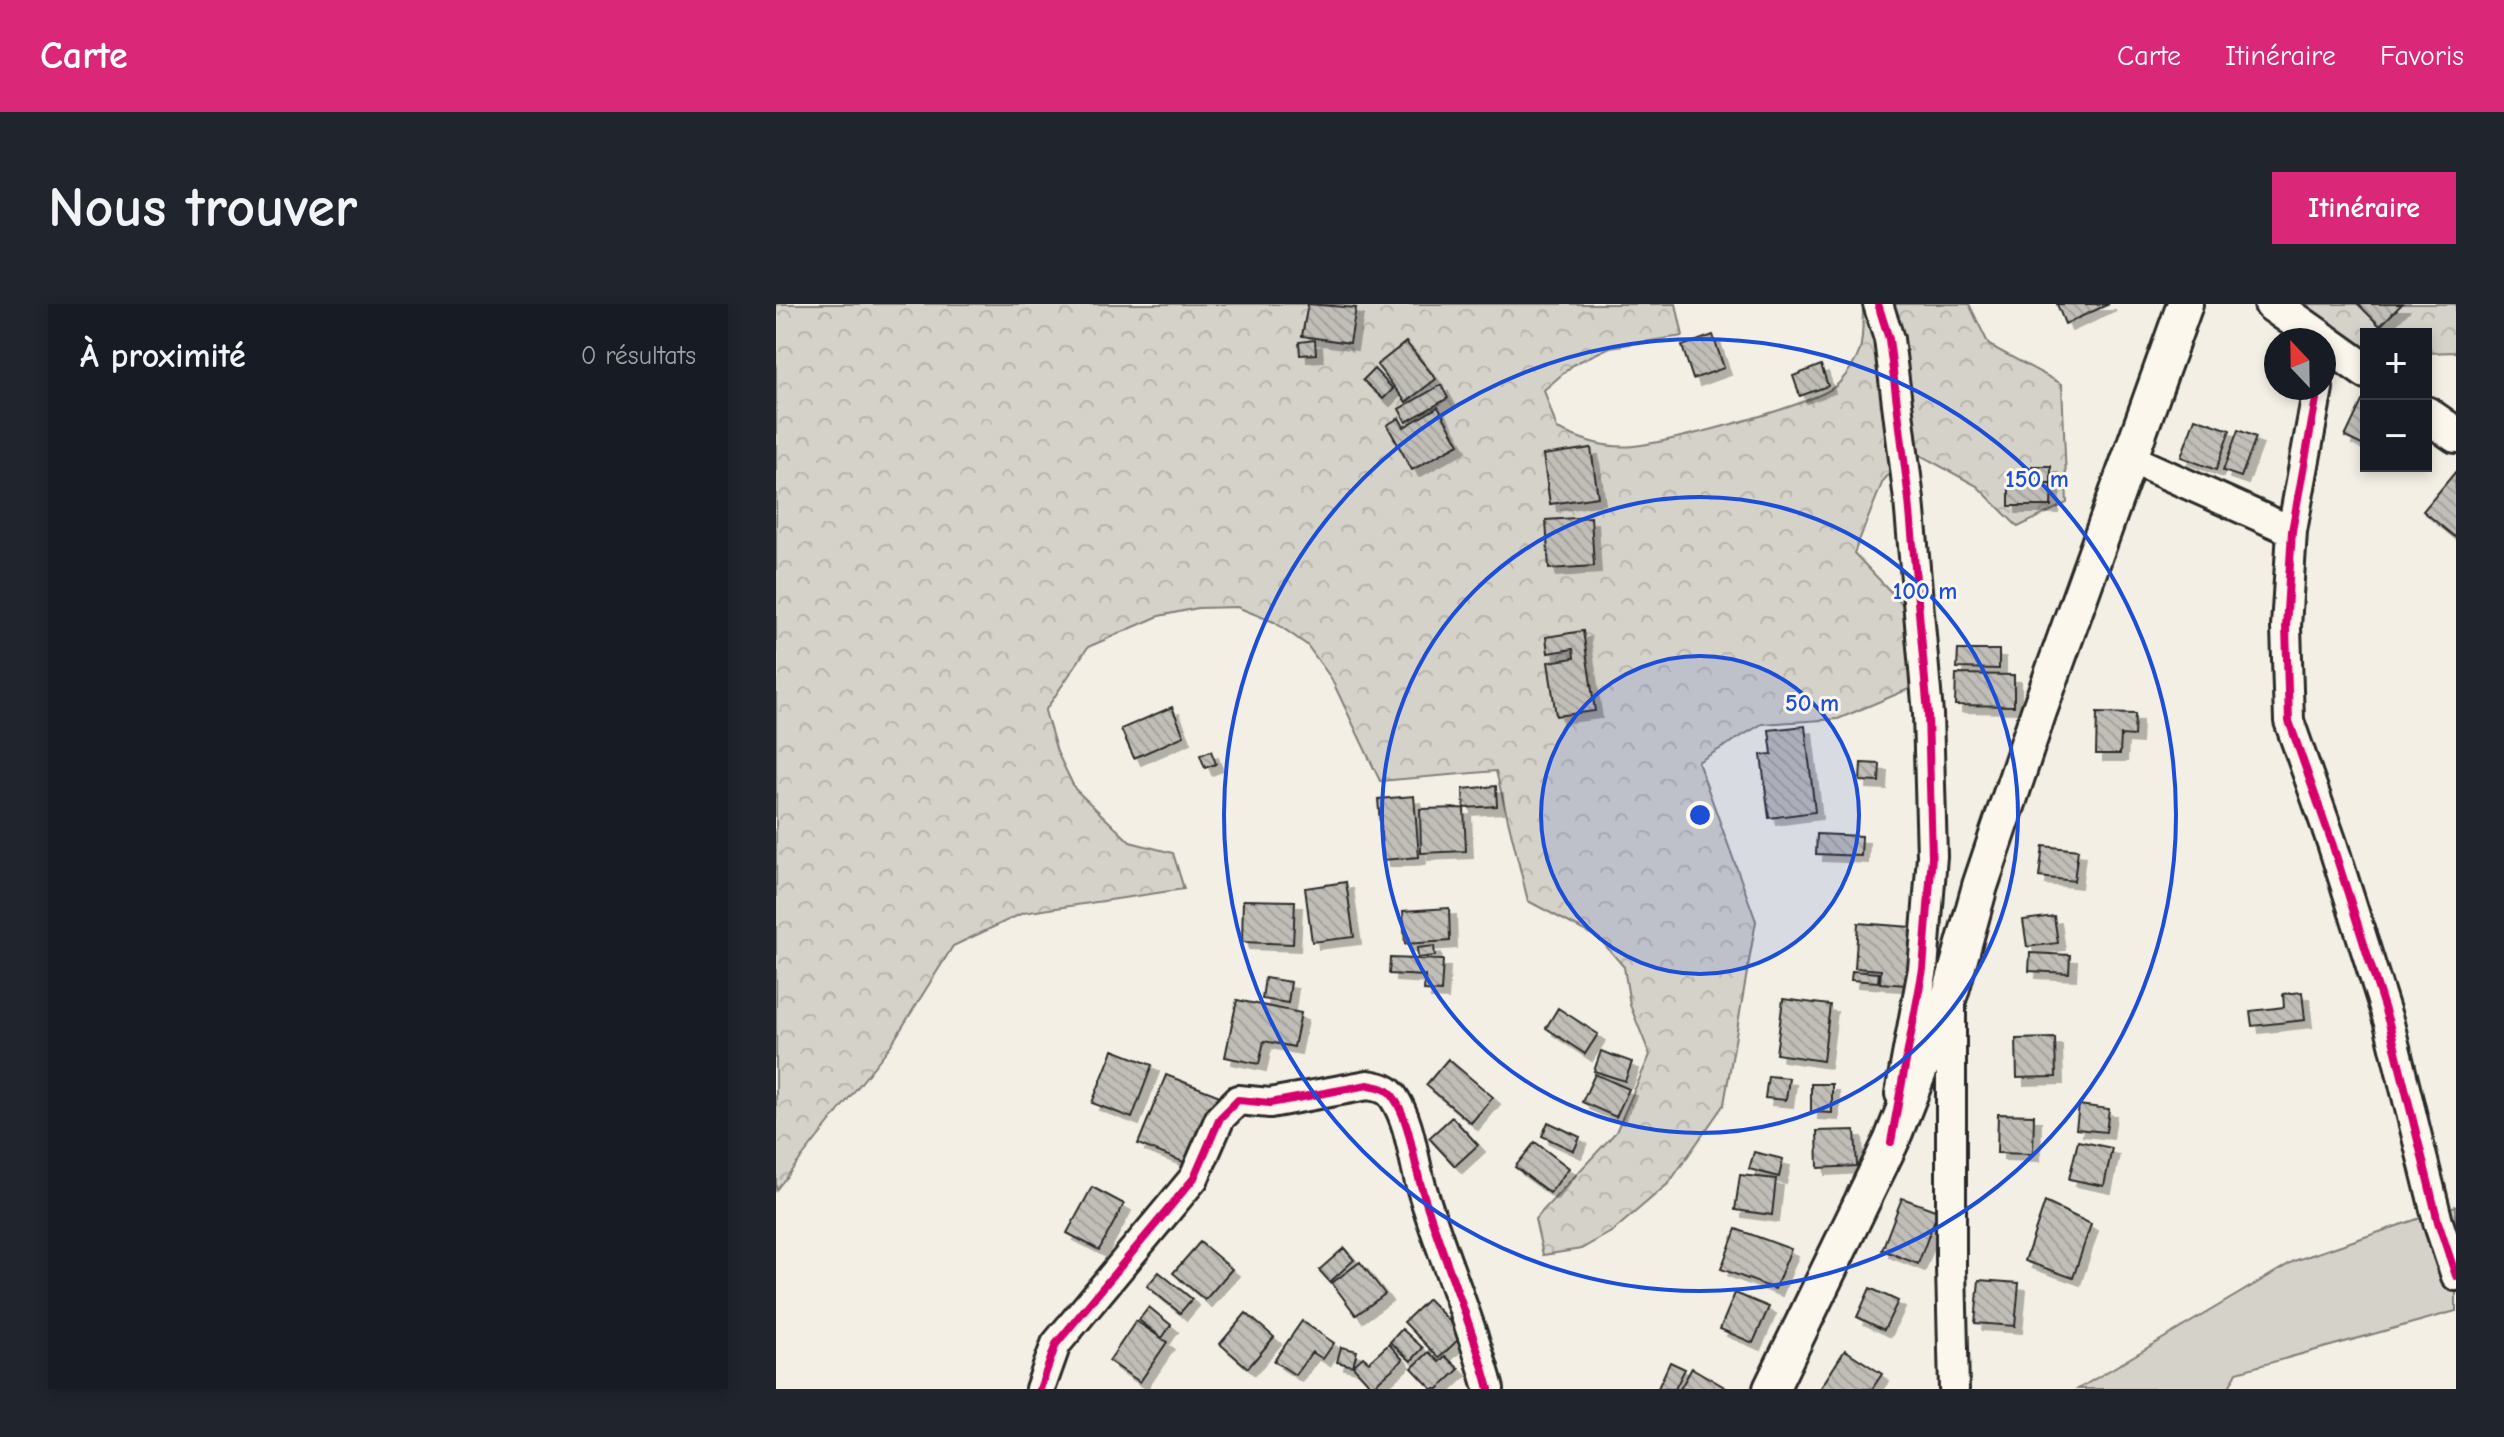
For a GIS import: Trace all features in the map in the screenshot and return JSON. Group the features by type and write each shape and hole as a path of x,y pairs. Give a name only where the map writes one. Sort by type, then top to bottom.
{"main road":[{"path":"1771,1389 1891,1142 1951,991 1980,886 2029,740 2185,304"},
{"path":"2272,304 2302,328"},
{"path":"2336,352 2360,367"},
{"path":"2432,418 2456,435"}],"street":[{"path":"1878,304 1889,339 1909,500 1928,714 1932,856 1923,969 1891,1142"},
{"path":"2316,400 2292,531 2286,627 2289,721 2332,843 2389,1023 2438,1222 2456,1276"},
{"path":"2131,459 2292,531"},
{"path":"1951,991 1954,1389"},
{"path":"1040,1389 1056,1344 1194,1178 1220,1118 1238,1100 1270,1103 1368,1085 1383,1088 1393,1095 1401,1110 1422,1188 1480,1354 1489,1389"}],"green space":[{"path":"776,304 1676,304 1683,336 1610,347 1574,364 1544,390 1557,429 1594,443 1623,447 1677,438 1742,421 1826,392 1848,373 1858,355 1863,304 1969,304 1989,345 2062,384 2067,503 2018,527 1977,486 1911,450 1883,481 1854,553 1910,612 1921,649 1909,689 1838,719 1762,724 1698,762 1756,921 1724,1104 1669,1183 1613,1231 1581,1249 1543,1255 1535,1219 1616,1132 1650,1055 1630,1005 1624,967 1600,939 1528,901 1496,771 1380,781 1331,678 1307,645 1274,622 1237,607 1198,608 1159,616 1088,647 1045,711 1057,752 1075,789 1130,842 1173,853 1184,889 1023,913 953,946 891,1045 776,1190"},
{"path":"2294,304 2456,304 2456,352 2432,353 2432,328 2360,328 2360,354 2336,336 2336,328 2325,328"},
{"path":"2456,1206 2456,1311 2237,1372 2228,1389 2078,1389 2294,1261"}],"building":[{"path":"1308,304 1356,308 1350,343 1302,336"},
{"path":"2057,304 2109,304 2065,324"},
{"path":"2358,304 2402,304 2380,326"},
{"path":"1713,335 1724,368 1693,379 1682,346"},
{"path":"1315,340 1316,354 1300,355 1299,342"},
{"path":"1406,342 1436,379 1406,402 1377,365"},
{"path":"1821,365 1828,386 1800,396 1793,376"},
{"path":"1374,369 1393,389 1383,399 1363,380"},
{"path":"1441,385 1448,398 1406,422 1399,409"},
{"path":"2360,405 2360,444 2345,437"},
{"path":"1438,407 1459,444 1412,470 1387,425 1399,418 1404,427"},
{"path":"2195,418 2230,430 2216,470 2181,457"},
{"path":"2238,430 2256,437 2241,477 2223,471"},
{"path":"1591,448 1598,497 1550,504 1543,455"},
{"path":"2032,466 2051,466 2051,483 2032,483"},
{"path":"2456,471 2456,538 2423,511"},
{"path":"2009,484 2052,484 2051,506 2009,506"},
{"path":"1591,517 1594,566 1549,569 1546,520"},
{"path":"1583,631 1595,711 1556,716 1548,662 1574,658 1573,649 1548,653 1546,637"},
{"path":"1958,650 1999,650 1999,669 1957,668"},
{"path":"1956,674 2014,675 2014,706 1955,705"},
{"path":"1172,707 1184,736 1134,758 1121,729"},
{"path":"2097,713 2135,714 2134,736 2121,735 2120,754 2096,754"},
{"path":"1805,726 1815,812 1769,818 1761,755 1772,754 1769,730"},
{"path":"1211,751 1216,764 1205,768 1200,755"},
{"path":"1861,763 1880,764 1879,782 1860,781"},
{"path":"1496,786 1497,806 1464,808 1463,789"},
{"path":"1414,796 1419,857 1383,860 1378,799"},
{"path":"1464,808 1466,851 1421,853 1420,809"},
{"path":"1817,834 1862,836 1861,856 1816,854"},
{"path":"2043,846 2078,850 2074,881 2039,877"},
{"path":"1346,882 1354,937 1312,942 1305,888"},
{"path":"1243,900 1295,901 1293,944 1242,942"},
{"path":"1449,908 1450,941 1405,944 1403,911"},
{"path":"2054,916 2058,943 2027,947 2023,920"},
{"path":"1858,923 1911,927 1906,985 1880,983 1881,970 1855,968"},
{"path":"1434,946 1435,956 1418,958 1417,948"},
{"path":"2030,953 2070,955 2069,973 2029,971"},
{"path":"1390,958 1443,960 1441,992 1424,991 1425,976 1389,974"},
{"path":"1852,971 1879,973 1878,982 1851,980"},
{"path":"1265,978 1291,982 1288,1003 1262,999"},
{"path":"2302,992 2305,1020 2252,1026 2250,1011 2284,1007 2283,994"},
{"path":"1783,999 1830,1005 1823,1061 1776,1054"},
{"path":"1237,1000 1301,1013 1294,1047 1264,1041 1259,1064 1225,1057"},
{"path":"1558,1008 1598,1034 1585,1054 1546,1028"},
{"path":"2055,1038 2056,1077 2017,1078 2016,1039"},
{"path":"1113,1050 1152,1065 1132,1118 1092,1103"},
{"path":"1601,1051 1632,1062 1625,1081 1594,1071"},
{"path":"1448,1059 1493,1097 1471,1123 1426,1085"},
{"path":"1595,1074 1629,1089 1616,1117 1582,1102"},
{"path":"1166,1075 1220,1096 1191,1165 1138,1144"},
{"path":"1768,1076 1789,1078 1786,1100 1765,1098"},
{"path":"1811,1084 1832,1084 1832,1113 1811,1112"},
{"path":"2079,1105 2109,1109 2106,1132 2076,1129"},
{"path":"1998,1114 2034,1115 2033,1154 1997,1153"},
{"path":"1452,1117 1478,1145 1455,1166 1429,1138"},
{"path":"1548,1122 1580,1137 1574,1151 1542,1136"},
{"path":"1855,1130 1857,1166 1818,1168 1817,1131"},
{"path":"2078,1141 2112,1148 2104,1186 2069,1179"},
{"path":"1535,1142 1569,1168 1550,1193 1515,1167"},
{"path":"1754,1152 1783,1159 1779,1177 1749,1169"},
{"path":"1740,1175 1776,1179 1772,1215 1735,1210"},
{"path":"1092,1187 1124,1204 1099,1250 1067,1233"},
{"path":"1902,1198 1938,1211 1918,1264 1882,1250"},
{"path":"2045,1202 2091,1224 2073,1278 2025,1261"},
{"path":"1736,1229 1791,1249 1775,1289 1721,1269"},
{"path":"1200,1242 1232,1269 1205,1300 1173,1273"},
{"path":"1344,1248 1354,1260 1330,1282 1319,1270"},
{"path":"1360,1262 1385,1294 1356,1315 1332,1283"},
{"path":"1159,1272 1192,1299 1180,1313 1147,1286"},
{"path":"1979,1280 2019,1283 2015,1326 1975,1323"},
{"path":"1870,1288 1898,1301 1884,1330 1857,1317"},
{"path":"1735,1293 1769,1307 1753,1343 1720,1329"},
{"path":"1428,1299 1463,1335 1439,1358 1404,1322"},
{"path":"1149,1307 1171,1325 1162,1338 1139,1320"},
{"path":"1246,1313 1274,1337 1248,1368 1220,1344"},
{"path":"1136,1321 1167,1342 1140,1382 1109,1361"},
{"path":"1302,1321 1334,1343 1323,1359 1312,1352 1295,1375 1274,1361"},
{"path":"1402,1329 1423,1348 1411,1361 1390,1342"},
{"path":"1389,1344 1403,1360 1372,1387 1353,1366 1363,1357 1369,1362"},
{"path":"1341,1347 1357,1351 1353,1366 1337,1362"},
{"path":"1845,1350 1882,1374 1872,1389 1820,1389"},
{"path":"1429,1352 1439,1362 1445,1356 1459,1369 1438,1389 1432,1389 1412,1368"},
{"path":"1670,1362 1685,1369 1675,1389 1660,1389 1658,1388"},
{"path":"1692,1368 1726,1388 1680,1389"}],"cycle path":[{"path":"1878,304 1889,339 1909,500 1928,714 1932,856 1923,969 1891,1142"},
{"path":"2316,400 2292,531 2286,627 2289,721 2332,843 2389,1023 2438,1222 2456,1276"},
{"path":"1040,1389 1056,1344 1194,1178 1220,1118 1238,1100 1270,1103 1368,1085 1389,1092 1404,1118 1421,1186 1489,1389"}]}
